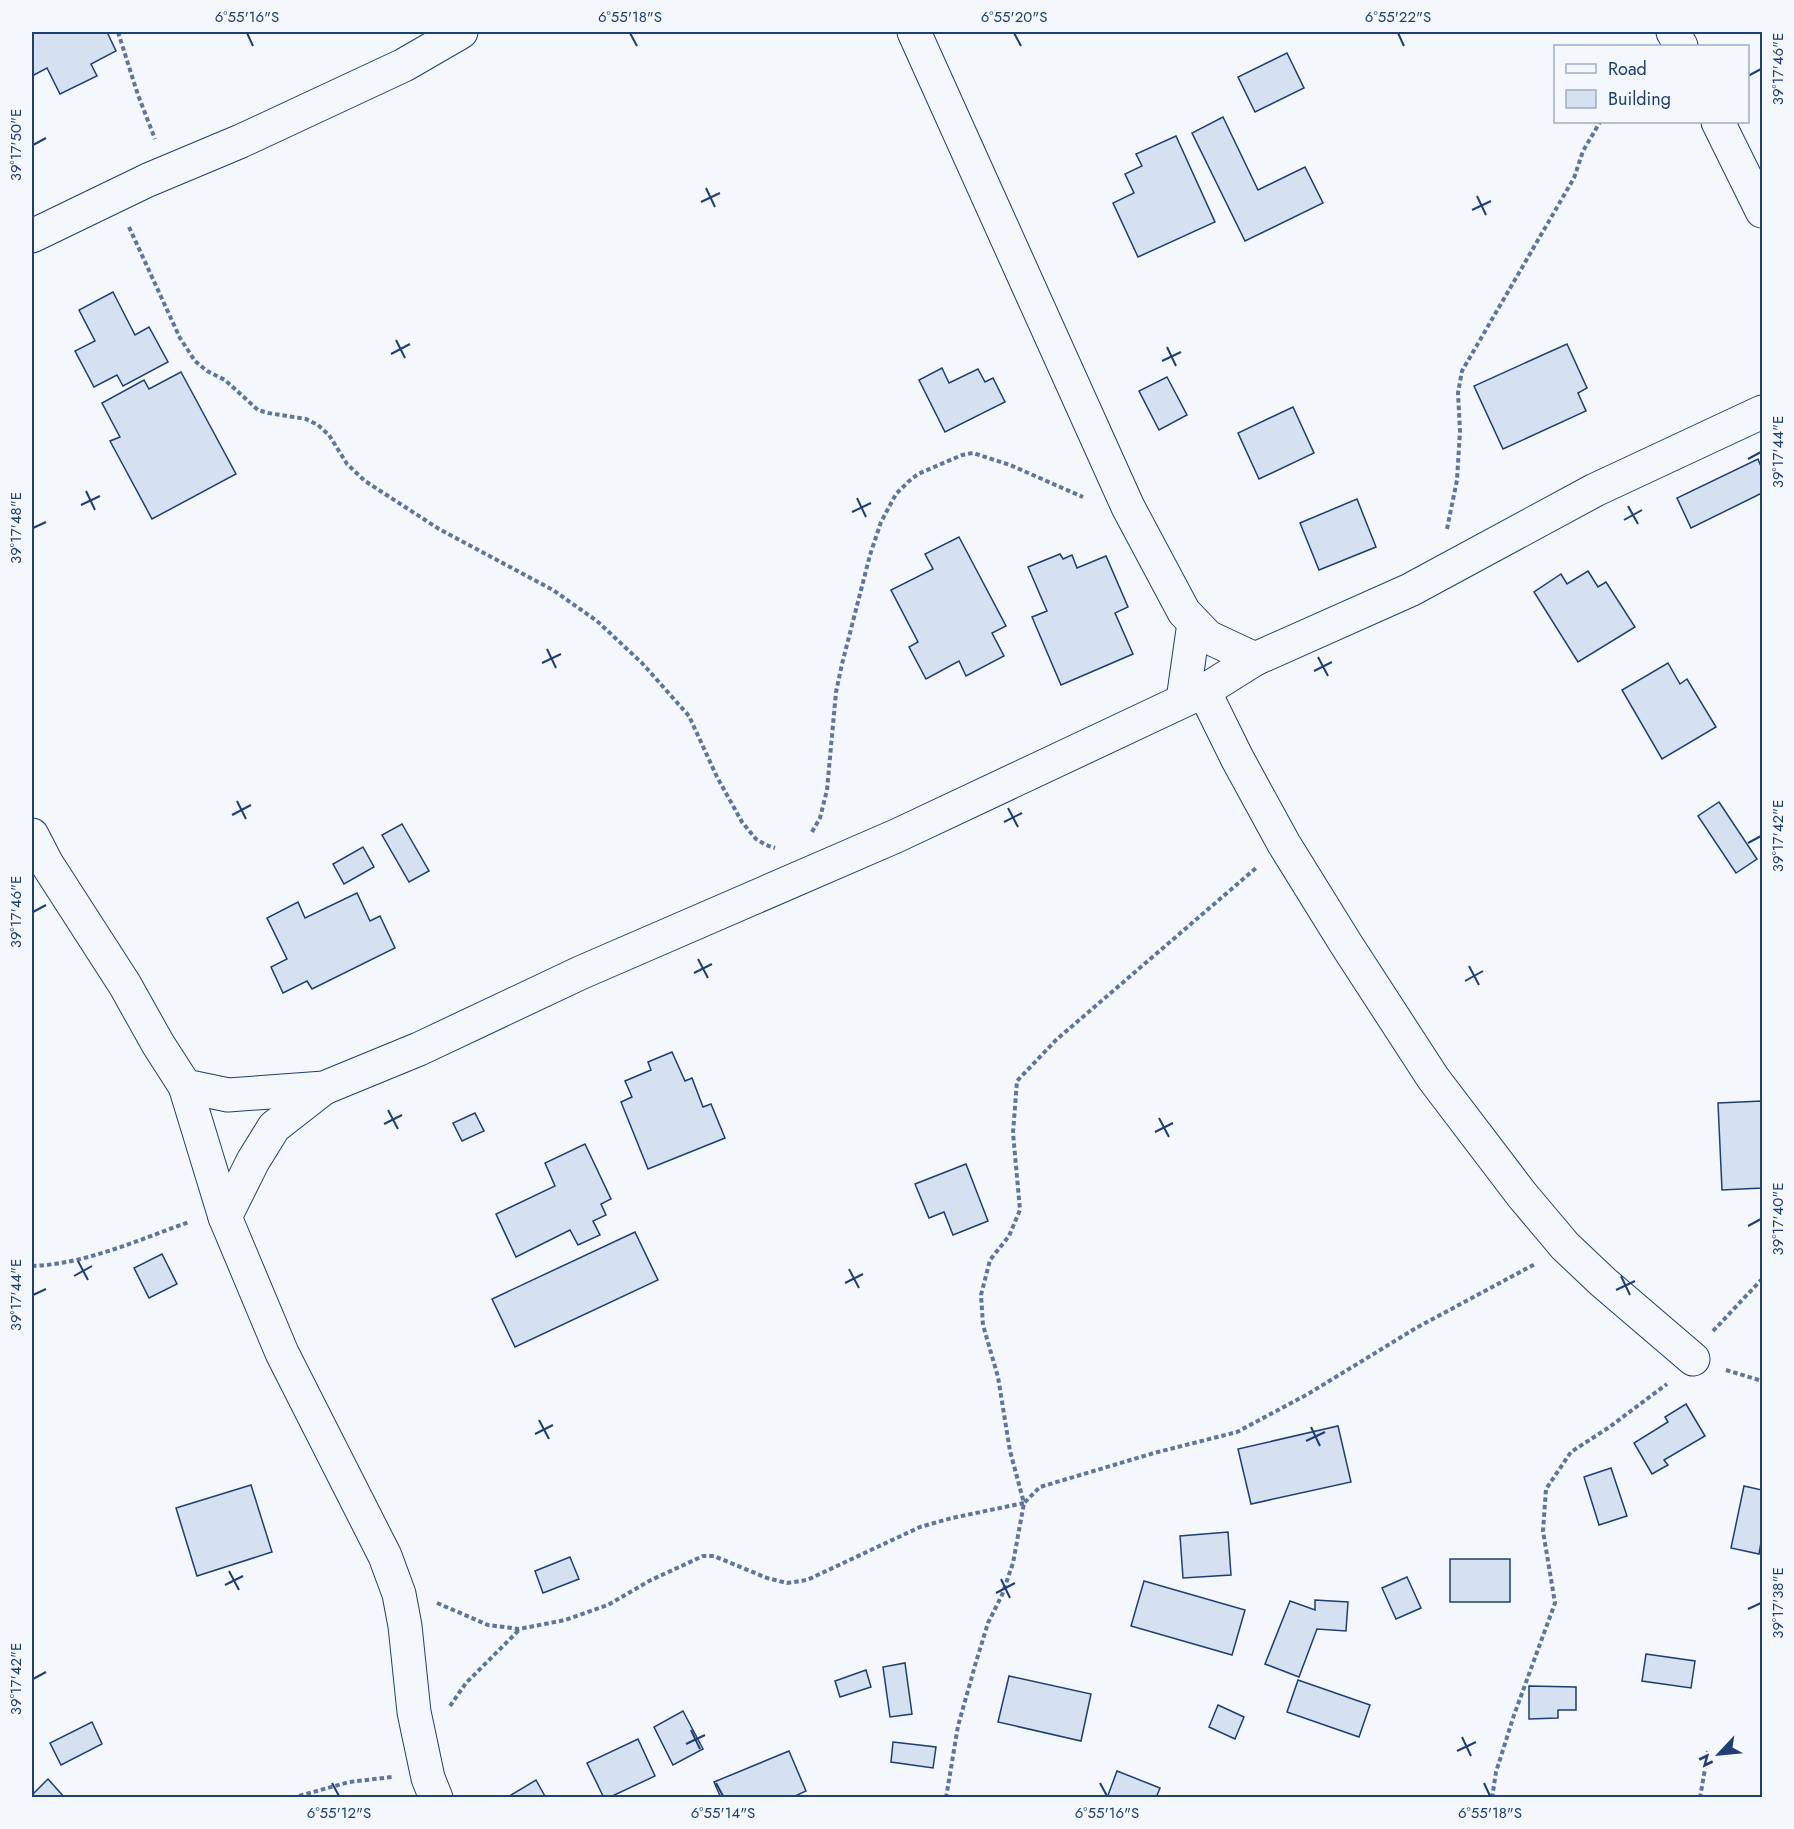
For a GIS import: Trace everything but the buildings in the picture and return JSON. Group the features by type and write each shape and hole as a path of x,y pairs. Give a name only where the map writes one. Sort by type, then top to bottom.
{"street":[{"path":"32,236 404,65 461,32"},
{"path":"914,32 1128,507 1184,612 1208,637 1255,659"},
{"path":"1718,123 1762,211"},
{"path":"224,1214 274,1126 324,1088 419,1048 580,973 897,836 1194,695 1255,659 1410,590 1595,490 1762,412"},
{"path":"1194,622 1194,695 1237,758 1284,844 1433,1078 1522,1195 1565,1246 1603,1282 1693,1359"},
{"path":"32,835 47,864 125,985 185,1086 224,1214 282,1353 385,1556 399,1594 405,1626 414,1712 432,1788"},
{"path":"185,1086 228,1095 324,1088"}],"path":[{"path":"118,32 138,95 167,172"},
{"path":"1439,574 1457,480 1460,431 1458,393 1462,371 1574,178 1583,151 1599,123"},
{"path":"115,196 180,338 195,361 207,371 225,380 258,410 306,419 318,425 329,435 347,464 365,481 439,529 553,590 597,621 642,663 689,716 717,777 742,822 756,839 777,849"},
{"path":"809,837 820,818 827,790 836,692 852,625 881,522 896,494 918,474 962,455 973,453 1010,465 1092,501 1128,507"},
{"path":"946,1797 958,1726 985,1633 1013,1563 1024,1503 1010,1451 998,1377 983,1325 981,1295 990,1260 1009,1236 1020,1210 1013,1133 1017,1082 1056,1040 1284,844"},
{"path":"32,1266 49,1266 77,1261 224,1214"},
{"path":"399,1594 417,1595 488,1625 519,1629 565,1620 608,1605 648,1581 703,1556 714,1556 766,1578 787,1583 807,1580 920,1527 1024,1503 1040,1487 1154,1453 1237,1432 1308,1394 1416,1328 1565,1246"},
{"path":"1492,1797 1496,1772 1514,1715 1555,1603 1543,1531 1546,1489 1571,1452 1663,1387 1693,1359 1716,1326 1762,1280"},
{"path":"422,1746 466,1683 519,1629"},
{"path":"1700,1797 1708,1751"},
{"path":"292,1797 349,1782 398,1776 432,1788"}]}
